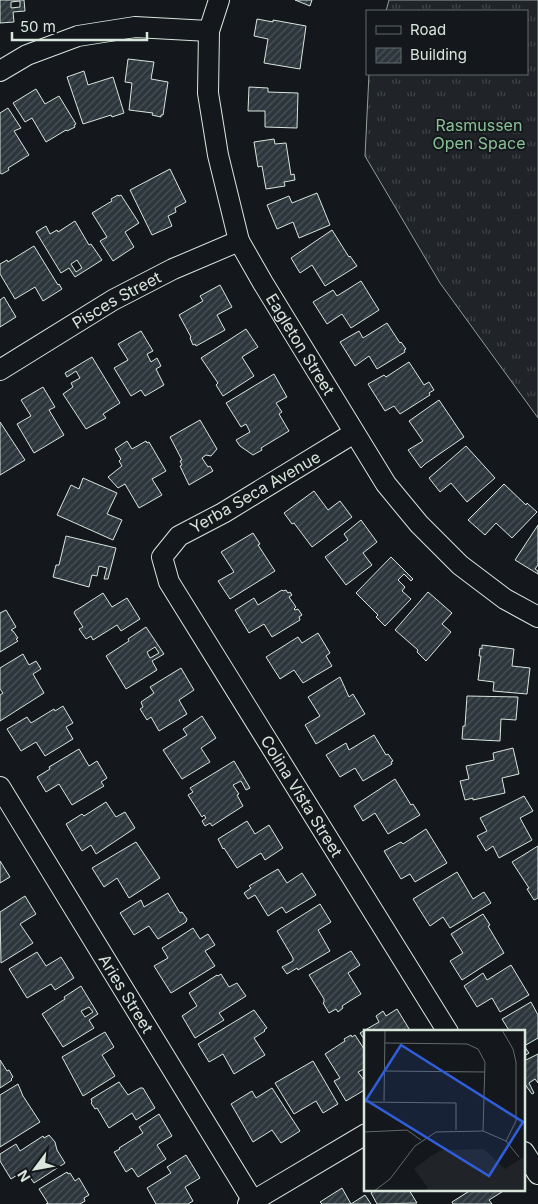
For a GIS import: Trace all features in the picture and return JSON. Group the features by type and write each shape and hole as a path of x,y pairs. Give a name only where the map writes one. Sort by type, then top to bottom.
{"street":[{"name":"Eagleton Street","path":"219,0 209,31 208,93 218,155 239,240 262,283 386,484 419,524 460,565 505,598 538,617"},
{"path":"0,72 27,55 78,36 135,26 209,31"},
{"name":"Pisces Street","path":"0,370 113,300 173,268 239,240"},
{"name":"Yerba Seca Avenue","path":"162,557 179,536 223,513 354,433"},
{"name":"Colina Vista Street","path":"162,557 169,582 447,1030"},
{"name":"Aries Street","path":"0,787 250,1202"},
{"path":"250,1202 364,1135"},
{"path":"526,1155 538,1174"}],"green space":[{"name":"Rasmussen Open Space","path":"389,0 538,0 538,418 440,283 365,156 369,75 528,75 528,10 386,10"}],"building":[{"path":"0,0 24,0 25,11 13,12 14,22 0,23","holes":["20,1 20,7 11,8 11,2"]},
{"path":"295,0 312,0 310,6"},
{"path":"257,19 306,26 300,69 264,63 268,39 254,36"},
{"path":"128,59 154,62 151,79 168,82 163,115 161,117 152,115 153,113 129,110 132,83 125,82"},
{"path":"84,71 88,85 113,77 124,113 83,124 67,77"},
{"path":"249,87 268,88 268,92 298,93 297,128 265,127 265,111 248,111"},
{"path":"36,89 45,104 59,96 76,124 74,125 75,127 46,142 32,118 25,122 13,103"},
{"path":"8,108 21,128 14,131 29,155 2,174 0,173 0,113"},
{"path":"274,139 275,144 286,143 291,175 294,174 295,180 284,182 285,186 266,189 262,166 258,167 254,142"},
{"path":"170,169 186,202 175,208 176,212 168,216 172,226 152,235 130,190"},
{"path":"317,193 330,225 299,238 293,222 277,229 267,205 289,196 292,203"},
{"path":"121,195 139,223 125,232 134,247 113,261 100,241 107,237 92,213 112,201 111,199"},
{"path":"75,221 89,245 91,244 102,260 75,277 69,268 61,273 36,232 46,226 50,234 57,230 58,232","holes":["77,260 82,268 76,272 71,264"]},
{"path":"332,230 357,266 325,286 312,265 300,273 291,258"},
{"path":"34,246 62,289 43,301 35,287 15,299 0,274 0,264 7,260 8,262"},
{"path":"361,281 379,310 351,328 342,314 327,324 313,302 333,290 337,296"},
{"path":"220,285 232,307 217,315 225,330 196,346 195,344 193,345 191,337 179,315 203,301 200,296"},
{"path":"4,297 16,317 0,327 0,300"},
{"path":"387,323 406,349 404,350 405,352 377,369 369,356 355,366 340,342 359,331 363,338"},
{"path":"246,329 258,347 242,357 254,376 223,396 216,385 218,383 201,358"},
{"path":"141,331 153,351 147,354 151,362 157,358 161,366 156,369 164,385 145,396 141,390 131,396 114,368 128,360 118,344"},
{"path":"92,357 120,403 103,414 106,418 86,429 63,394 73,387 71,383 80,378 76,371 67,377 65,373"},
{"path":"409,362 424,385 429,382 434,390 429,393 430,395 400,414 394,406 385,411 368,384 384,375 386,377"},
{"path":"274,374 287,397 276,403 282,412 279,414 289,431 253,455 240,446 236,440 250,432 246,424 241,427 226,403"},
{"path":"43,387 55,407 49,410 64,435 34,453 17,424 31,416 21,400"},
{"path":"439,400 464,437 421,468 408,450 423,441 409,421"},
{"path":"200,420 217,449 211,456 206,455 202,458 213,471 189,485 180,466 182,465 180,461 182,460 170,437"},
{"path":"0,422 25,460 0,475"},
{"path":"127,441 132,449 146,441 147,443 149,442 166,471 152,479 162,495 139,508 125,484 118,488 108,477 122,466 119,461 121,459 115,449"},
{"path":"466,446 495,478 467,502 451,483 440,492 429,478"},
{"path":"83,478 117,493 107,514 122,520 113,540 57,515 71,485 79,489"},
{"path":"504,484 526,505 527,503 537,512 512,538 496,523 485,535 468,520"},
{"path":"314,491 328,510 340,501 352,517 312,547 284,513"},
{"path":"361,520 377,542 363,553 372,565 346,585 325,557 348,540 344,534"},
{"path":"538,525 538,565 535,569 538,571 538,574 515,560"},
{"path":"253,533 260,544 258,545 275,571 230,599 218,581 234,572 221,552"},
{"path":"66,536 116,548 108,579 104,579 107,568 99,566 97,576 92,575 89,587 53,577 56,565 59,565"},
{"path":"391,557 413,579 411,581 404,574 398,580 405,587 402,591 411,599 385,626 376,617 378,615 356,593"},
{"path":"282,590 290,592 292,595 289,597 296,607 294,609 298,609 302,615 299,617 300,620 272,637 264,624 249,633 235,610 254,598 258,605"},
{"path":"428,592 452,613 442,624 451,632 426,661 417,652 418,650 395,630"},
{"path":"103,593 112,607 127,598 140,619 121,631 117,625 93,640 91,636 86,639 79,629 83,627 74,613"},
{"path":"6,610 16,627 11,630 18,638 16,639 18,641 0,652 0,613"},
{"path":"146,627 164,654 152,661 157,670 126,689 106,656 129,641 128,639","holes":["155,647 159,653 150,658 147,652"]},
{"path":"318,633 330,653 326,656 332,666 303,683 294,670 280,679 266,657 298,637 302,643"},
{"path":"482,645 514,649 512,666 530,668 527,694 493,691 494,682 478,680 481,656 479,656"},
{"path":"23,654 29,665 36,661 41,669 33,674 44,693 0,721 0,695 3,693 0,689 0,668"},
{"path":"181,668 194,690 179,700 187,714 159,731 151,717 147,720 140,709 143,707 141,702 154,693 150,687"},
{"path":"340,677 349,697 353,694 365,714 316,744 305,725 320,716 308,697"},
{"path":"467,696 518,697 516,720 501,719 500,741 462,739"},
{"path":"63,706 73,723 66,727 73,739 45,756 36,742 21,751 7,729 27,717 31,723 54,709 55,711"},
{"path":"202,716 216,738 201,748 210,762 182,779 163,750 187,735 183,729"},
{"path":"374,735 386,755 388,754 393,761 391,762 392,764 363,781 355,768 340,777 326,755 346,743 349,750"},
{"path":"513,748 519,774 502,778 505,793 465,800 460,781 469,779 466,766 494,760 493,753"},
{"path":"79,749 89,766 97,761 107,778 101,782 104,786 72,805 59,784 46,792 37,777 50,769 49,767"},
{"path":"234,761 250,788 246,790 241,781 233,785 239,794 237,795 243,806 212,826 210,823 205,826 202,821 206,818 204,815 202,817 188,795 193,792 190,788"},
{"path":"395,779 411,805 413,804 420,815 388,834 375,813 363,821 354,806"},
{"path":"524,796 533,811 520,818 532,840 499,858 493,846 486,851 477,836 487,831 480,818"},
{"path":"106,802 116,817 125,812 135,828 96,854 91,845 82,851 66,824 82,814 84,816"},
{"path":"247,821 255,834 269,825 283,848 265,860 261,853 237,868 218,839"},
{"path":"426,829 447,863 415,882 410,874 401,879 384,851 401,842 403,844"},
{"path":"136,842 160,878 129,898 117,878 104,887 92,868"},
{"path":"538,846 538,898 534,900 527,889 529,888 512,862"},
{"path":"0,861 10,877 0,883"},
{"path":"278,869 287,883 302,873 316,895 286,913 282,907 268,916 255,895 248,899 244,893 251,888 249,886"},
{"path":"457,872 473,899 484,892 491,903 450,928 443,917 430,926 413,899"},
{"path":"168,893 180,913 182,912 187,919 186,922 158,939 149,926 134,935 120,913 141,900 144,907"},
{"path":"25,896 36,914 20,924 33,943 1,963 0,912"},
{"path":"320,904 331,922 318,930 330,951 298,970 297,968 287,974 282,967 293,961 293,958 277,931"},
{"path":"483,914 504,953 462,980 450,961 463,953 451,934"},
{"path":"193,928 200,939 208,934 215,945 205,951 215,966 171,993 154,966 168,958 162,948"},
{"path":"351,951 360,965 348,973 361,994 342,1006 343,1008 338,1012 336,1009 329,1013 323,1003 324,999 309,975"},
{"path":"37,952 46,966 61,957 74,978 55,990 51,984 27,998 9,969"},
{"path":"511,965 529,995 500,1012 492,998 477,1007 464,986 483,973 487,980"},
{"path":"221,974 229,987 237,983 246,996 219,1013 224,1020 195,1038 182,1016 197,1006 189,993"},
{"path":"81,986 98,1014 89,1020 94,1028 63,1047 42,1014 65,999 64,997","holes":["89,1007 93,1012 85,1017 81,1011"]},
{"path":"531,1002 538,1015 538,1038 526,1045 526,1030 509,1030 502,1019"},
{"path":"397,1009 410,1030 365,1030 379,1022 376,1016 383,1011 386,1016"},
{"path":"254,1010 267,1028 254,1038 265,1055 234,1074 223,1054 209,1062 198,1044"},
{"path":"364,1031 364,1039 360,1033"},
{"path":"105,1032 114,1047 102,1055 115,1076 83,1096 62,1057"},
{"path":"355,1035 364,1049 364,1069 358,1072 364,1080 364,1090 346,1101 334,1081 340,1078 325,1054 345,1041 344,1039"},
{"path":"538,1054 538,1083 535,1079 529,1083 534,1093 532,1094 526,1086 526,1060"},
{"path":"0,1060 13,1077 12,1080 0,1088"},
{"path":"313,1061 338,1104 323,1113 316,1101 294,1114 275,1083"},
{"path":"119,1082 128,1095 143,1088 155,1108 136,1120 132,1113 109,1128 97,1108 95,1109 91,1103 91,1099"},
{"path":"18,1084 23,1096 40,1122 0,1147 0,1095"},
{"path":"272,1088 300,1131 281,1143 272,1130 253,1142 231,1104 252,1091 256,1098"},
{"path":"159,1114 172,1136 157,1145 166,1159 138,1177 132,1168 126,1172 114,1152 143,1133 139,1127"},
{"path":"49,1135 55,1142 57,1150 65,1163 34,1183 25,1170 11,1179 0,1161 0,1154 16,1144 20,1151 43,1136 44,1138"},
{"path":"186,1155 200,1178 185,1187 193,1201 188,1204 156,1204 147,1188 171,1173 167,1167"},
{"path":"67,1172 68,1174 70,1173 75,1181 79,1178 89,1195 80,1204 46,1204 48,1203 39,1189"},
{"path":"342,1188 351,1204 322,1204 320,1202"},
{"path":"410,1192 417,1203 377,1204 371,1193"},
{"path":"468,1192 502,1192 489,1200 492,1204 453,1204 452,1202"},
{"path":"365,1195 371,1204 351,1204"}]}
